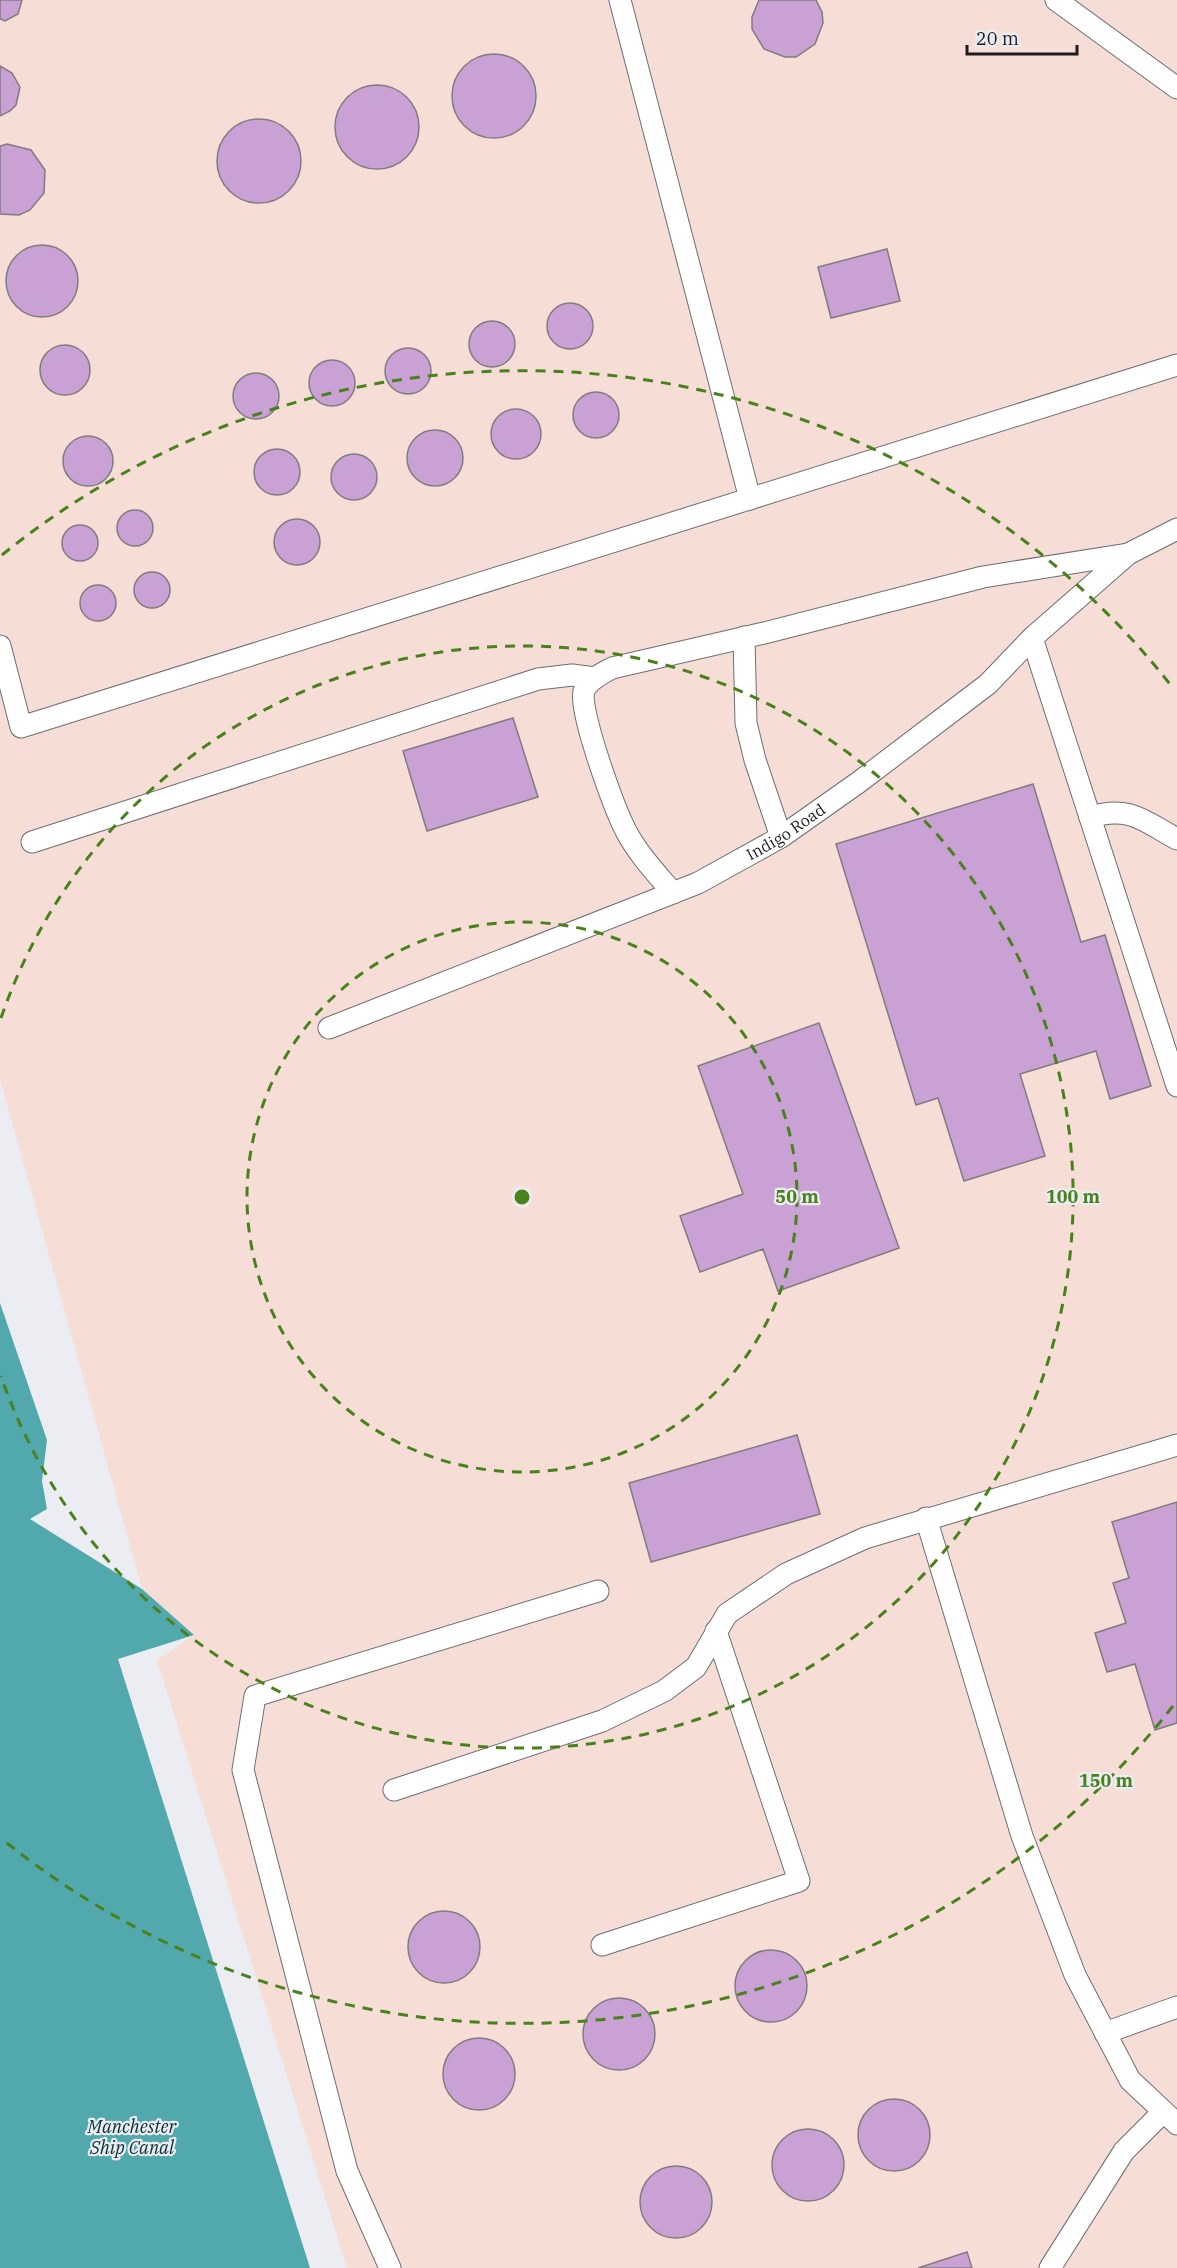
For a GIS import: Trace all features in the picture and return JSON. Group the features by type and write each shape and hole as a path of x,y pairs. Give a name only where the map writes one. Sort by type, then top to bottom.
{"lane":[{"path":"620,0 750,499"},
{"path":"1056,0 1177,88"},
{"path":"0,646 21,728 1177,365"},
{"name":"Indigo Road","path":"329,1028 698,883 780,837 859,782 988,684 1032,638 1128,554 1177,529"},
{"path":"672,893 644,859 625,829 614,799 583,711 584,690 595,678 612,668 983,577 1128,554"},
{"path":"744,637 746,723 755,760 780,837"},
{"path":"1032,638 1177,1086"},
{"path":"32,842 538,679 572,675 595,678"},
{"path":"1090,817 1110,810 1131,814 1177,840"},
{"path":"394,1790 602,1721 664,1691 696,1667 727,1614 786,1574 866,1538 926,1518 1177,1445"},
{"path":"926,1518 1022,1836 1076,1975 1130,2080 1170,2118 1125,2151 1050,2268"},
{"path":"390,2268 347,2171 243,1770 255,1696 598,1591"},
{"path":"602,1945 799,1881 716,1631"},
{"path":"1105,2033 1177,2007"}],"shaded area":[{"path":"0,0 1177,0 1177,2268 347,2268 157,1660 194,1635 142,1589 0,1079"}],"water":[{"name":"Manchester Ship Canal","path":"0,1303 47,1440 42,1481 47,1509 30,1519 142,1589 194,1635 118,1659 310,2268 0,2268"}],"building":[{"path":"0,0 22,0 18,14 5,21 0,19"},
{"path":"759,0 816,0 822,12 823,23 815,44 796,57 785,57 764,49 752,29 752,17"},
{"path":"494,54 517,61 529,73 536,96 529,119 517,131 494,138 471,131 459,119 452,96 459,73 471,61"},
{"path":"0,66 12,73 20,87 16,105 0,116"},
{"path":"377,85 400,92 412,104 419,127 412,150 400,162 377,169 354,162 342,150 335,127 342,104 354,92"},
{"path":"259,119 282,126 294,138 301,161 294,184 282,196 259,203 236,196 224,184 217,161 224,138 236,126"},
{"path":"7,144 31,150 45,170 44,193 30,210 19,215 0,214 0,146"},
{"path":"42,245 62,251 72,261 78,281 72,301 62,311 42,317 22,311 12,301 6,281 12,261 22,251"},
{"path":"887,249 900,301 831,318 818,267"},
{"path":"570,303 586,310 593,326 586,342 570,349 554,342 547,326 554,310"},
{"path":"492,321 508,328 515,344 508,360 492,367 476,360 469,344 476,328"},
{"path":"60,345 70,345 83,352 90,365 90,375 83,388 70,395 60,395 51,391 44,384 40,375 40,365 44,356 51,349"},
{"path":"408,348 424,355 431,371 424,387 408,394 392,387 385,371 392,355"},
{"path":"332,360 348,367 355,383 348,399 332,406 316,399 309,383 316,367"},
{"path":"256,373 272,380 279,396 272,412 256,419 240,412 233,396 240,380"},
{"path":"596,392 612,399 619,415 612,431 596,438 580,431 573,415 580,399"},
{"path":"511,409 521,409 534,416 541,429 541,439 534,452 521,459 511,459 502,455 495,448 491,439 491,429 495,420 502,413"},
{"path":"435,430 450,435 458,443 463,458 458,473 450,481 435,486 420,481 412,473 407,458 412,443 420,435"},
{"path":"83,436 93,436 106,443 113,456 113,466 106,479 93,486 83,486 74,482 67,475 63,466 63,456 67,447 74,440"},
{"path":"277,449 293,456 300,472 293,488 277,495 261,488 254,472 261,456"},
{"path":"354,454 370,461 377,477 370,493 354,500 338,493 331,477 338,461"},
{"path":"135,510 148,515 153,528 148,541 135,546 122,541 117,528 122,515"},
{"path":"297,519 313,526 320,542 313,558 297,565 281,558 274,542 281,526"},
{"path":"80,525 93,530 98,543 93,556 80,561 67,556 62,543 67,530"},
{"path":"152,572 165,577 170,590 165,603 152,608 139,603 134,590 139,577"},
{"path":"98,585 111,590 116,603 111,616 98,621 85,616 80,603 85,590"},
{"path":"513,718 538,797 427,831 403,751"},
{"path":"1033,784 1081,942 1105,935 1151,1086 1110,1099 1096,1051 1020,1074 1045,1156 964,1181 938,1098 916,1105 836,844"},
{"path":"819,1023 899,1248 778,1291 763,1249 700,1272 680,1216 743,1194 698,1066"},
{"path":"797,1435 820,1514 651,1562 629,1483"},
{"path":"1177,1502 1177,1723 1155,1730 1135,1664 1107,1672 1095,1633 1126,1623 1113,1583 1129,1578 1112,1522"},
{"path":"444,1911 464,1917 474,1927 480,1947 474,1967 464,1977 444,1983 424,1977 414,1967 408,1947 414,1927 424,1917"},
{"path":"771,1950 791,1956 801,1966 807,1986 801,2006 791,2016 771,2022 751,2016 741,2006 735,1986 741,1966 751,1956"},
{"path":"619,1998 639,2004 649,2014 655,2034 649,2054 639,2064 619,2070 599,2064 589,2054 583,2034 589,2014 599,2004"},
{"path":"479,2038 499,2044 509,2054 515,2074 509,2094 499,2104 479,2110 459,2104 449,2094 443,2074 449,2054 459,2044"},
{"path":"894,2099 914,2105 924,2115 930,2135 924,2155 914,2165 894,2171 874,2165 864,2155 858,2135 864,2115 874,2105"},
{"path":"808,2129 828,2135 838,2145 844,2165 838,2185 828,2195 808,2201 788,2195 778,2185 772,2165 778,2145 788,2135"},
{"path":"676,2166 696,2172 706,2182 712,2202 706,2222 696,2232 676,2238 656,2232 646,2222 640,2202 646,2182 656,2172"},
{"path":"967,2252 972,2268 918,2268"}]}
